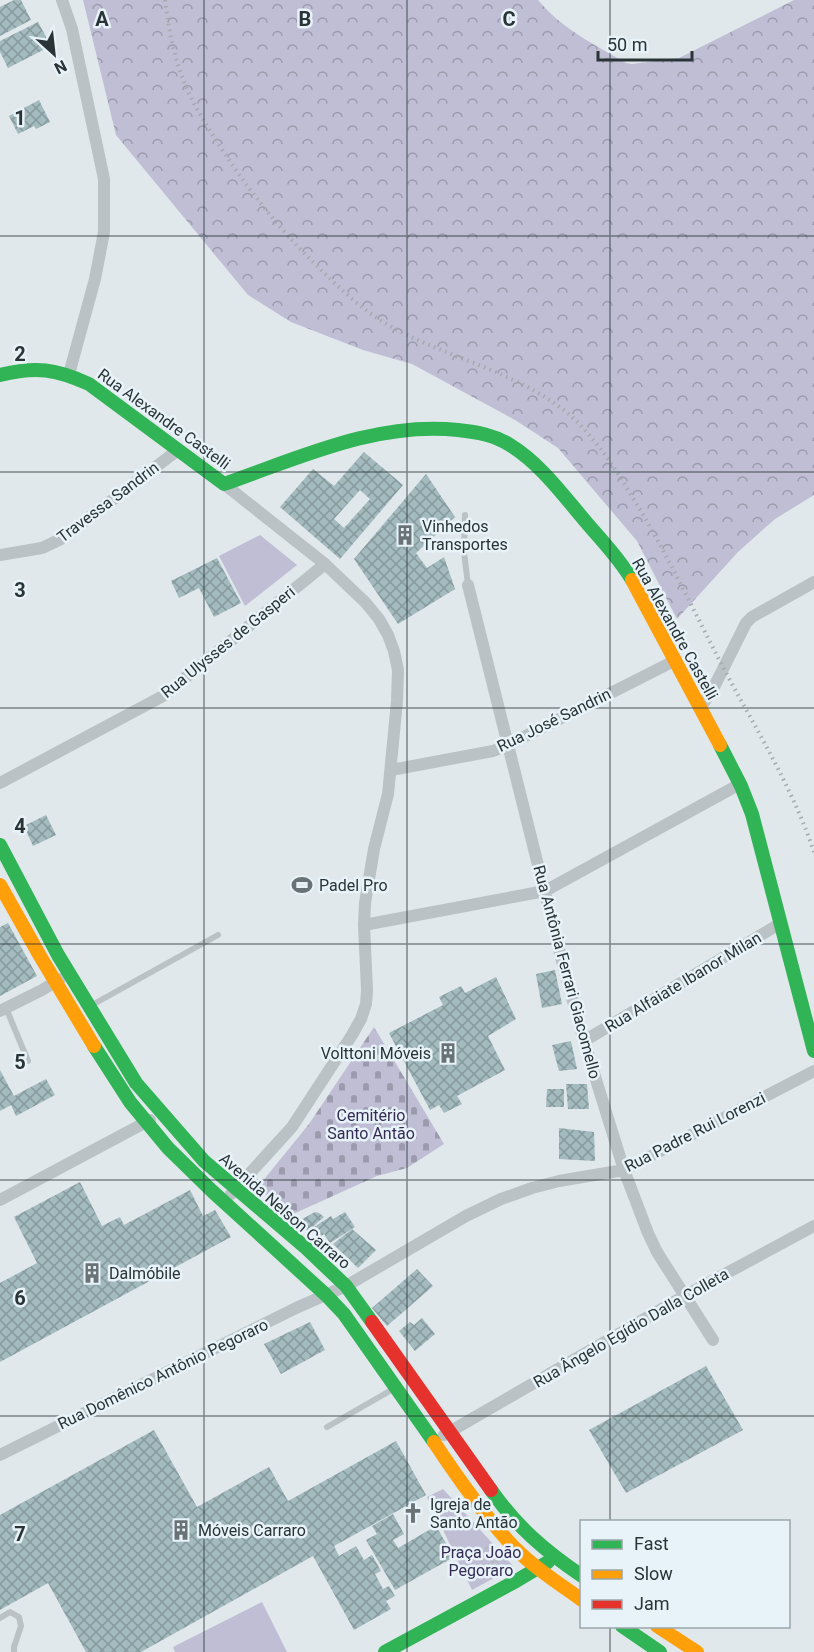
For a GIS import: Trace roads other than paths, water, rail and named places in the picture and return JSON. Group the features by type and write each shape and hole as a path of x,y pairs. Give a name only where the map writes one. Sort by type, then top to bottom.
{"main road":[{"name":"Rua Alexandre Castelli","path":"0,375 44,370 69,374 89,384 224,484 340,444 377,434 410,429 447,428 480,432 500,440 538,467 628,573 740,784 752,814 814,1051"},
{"name":"Avenida Nelson Carraro","path":"0,845 58,955 136,1083 204,1161 306,1248 346,1287 500,1503 521,1528 554,1557 580,1575"},
{"name":"Avenida Nelson Carraro","path":"0,885 95,1048 147,1123 192,1174 326,1294 344,1314 464,1487 510,1543 539,1569 580,1599"},
{"path":"44,964 58,955"},
{"path":"95,1048 108,1037"},
{"path":"192,1174 204,1161"},
{"path":"488,1516 500,1503"},
{"path":"385,1652 539,1569 554,1557"},
{"path":"660,1628 697,1652"},
{"path":"640,1631 660,1652"}],"street":[{"path":"62,0 72,28 104,179 104,232 95,279 69,374"},
{"name":"Travessa Sandrin","path":"0,555 42,548 61,539 178,450"},
{"path":"224,484 325,564 365,602 388,635 398,670 388,794 374,849 364,903 366,1004 346,1044 292,1126 224,1203"},
{"name":"Rua Ulysses de Gasperi","path":"0,783 163,696 325,564"},
{"name":"Rua Antônia Ferrari Giacomello","path":"468,585 584,1041 624,1170 657,1252 713,1340"},
{"path":"700,708 724,669 746,623 752,617 812,587"},
{"name":"Rua José Sandrin","path":"391,770 493,751 676,660"},
{"path":"364,925 545,891 740,784"},
{"name":"Rua Alfaiate Ibanor Milan","path":"584,1041 781,923"},
{"path":"3,1009 69,974"},
{"name":"Rua Padre Rui Lorenzi","path":"326,1294 346,1287 456,1222 501,1199 559,1181 624,1170 814,1071"},
{"path":"0,1200 162,1113"},
{"name":"Rua Ângelo Egídio Dalla Colleta","path":"434,1441 686,1295 814,1226"},
{"name":"Rua Domênico Antônio Pegoraro","path":"0,1455 326,1294"}],"lane":[{"path":"465,515 464,552 468,585"},
{"path":"89,1006 218,935"},
{"path":"3,1009 28,1061"},
{"path":"327,1426 410,1377"},
{"path":"0,1618 9,1612 19,1617 21,1626 14,1652"}],"railway":[{"path":"165,0 177,62 196,107 250,190 303,252 358,304 385,323 431,346 527,387 570,415 602,450 666,555 784,781 814,852"}],"place":[{"name":"Vinhedos Transportes","path":"405,535"},
{"name":"Padel Pro","path":"302,885"},
{"name":"Volttoni Móveis","path":"448,1053"},
{"name":"Dalmóbile","path":"92,1273"},
{"name":"Igreja de Santo Antão","path":"413,1513"},
{"name":"Móveis Carraro","path":"181,1530"}],"park label":[{"name":"Cemitério Santo Antão","path":"371,1124"},
{"name":"Praça João Pegoraro","path":"481,1561"}]}
